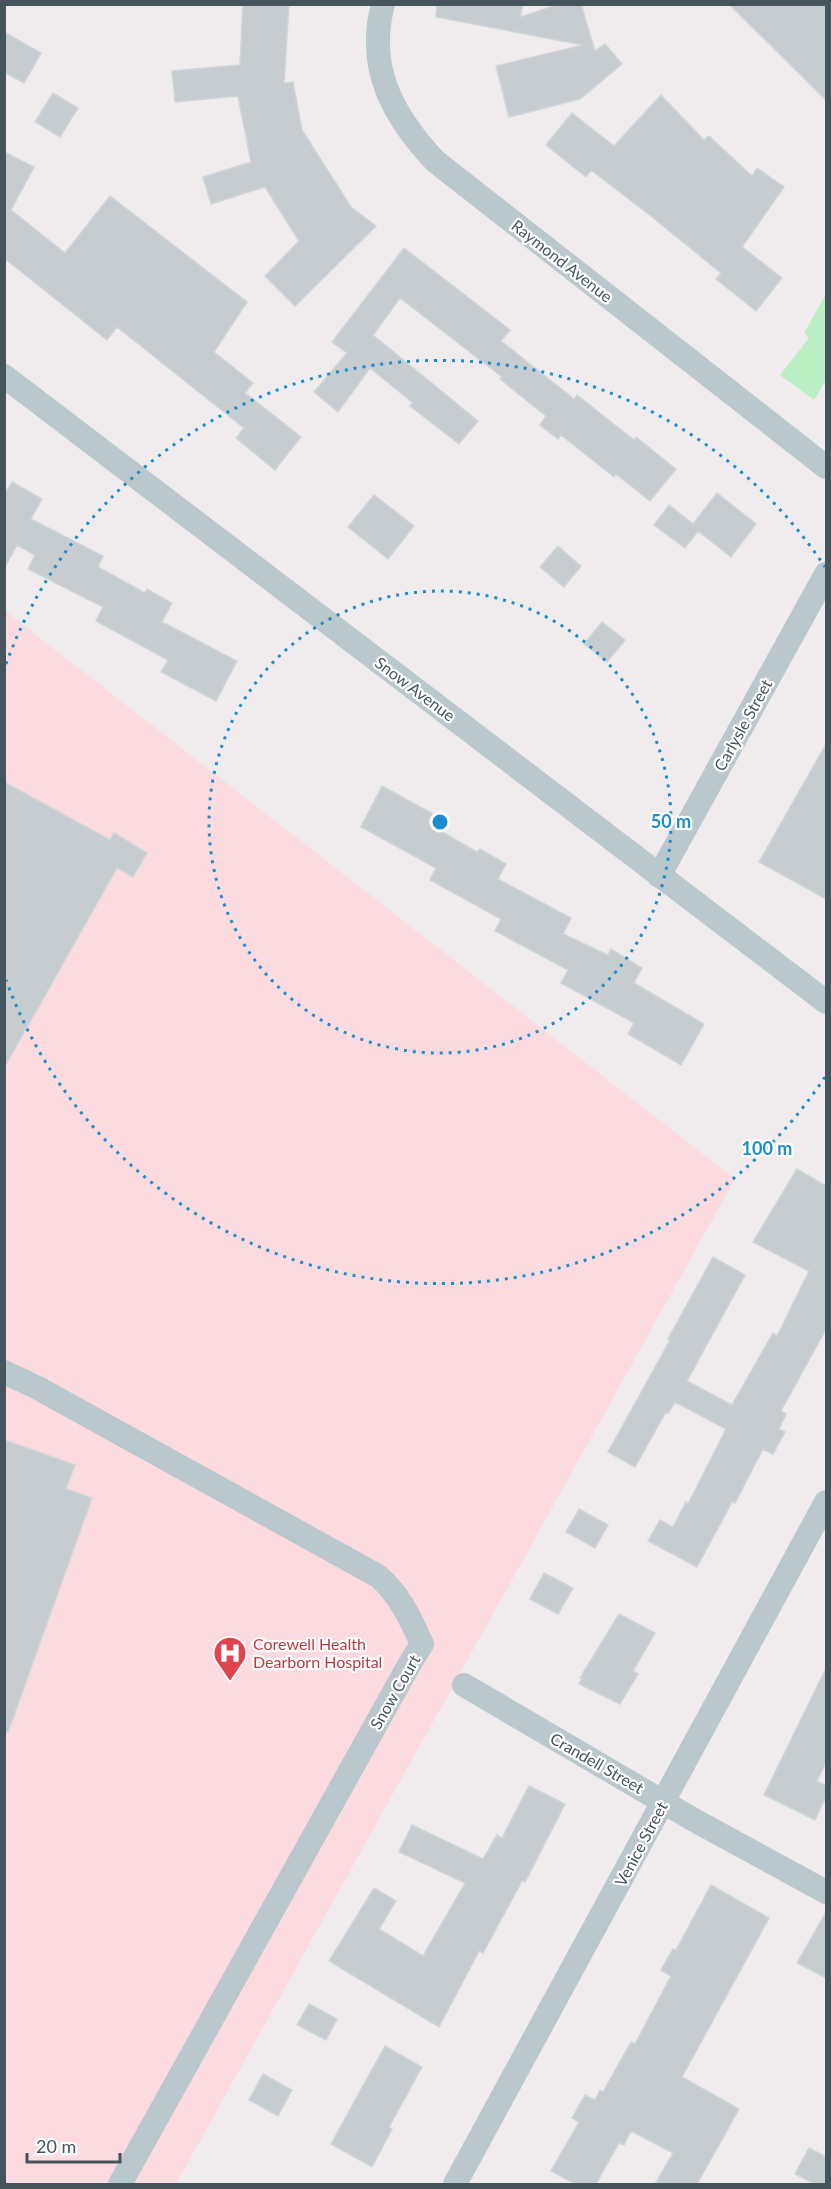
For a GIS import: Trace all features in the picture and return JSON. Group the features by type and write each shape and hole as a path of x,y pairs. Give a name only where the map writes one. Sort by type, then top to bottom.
{"street":[{"name":"Raymond Avenue","path":"383,4 379,34 383,80 412,137 435,161 826,467"},
{"name":"Snow Avenue","path":"4,376 826,1002"},
{"name":"Carlysle Street","path":"659,876 826,574"},
{"name":"Snow Court","path":"4,1372 36,1387 378,1576 401,1600 422,1644 120,2184"},
{"name":"Venice Street","path":"455,2184 826,1502"},
{"name":"Crandell Street","path":"464,1685 694,1820 826,1892"}],"shaded area":[{"name":"Corewell Health Dearborn Hospital","path":"4,610 735,1179 176,2184 5,2184"}],"green space":[{"path":"826,294 826,380 814,400 780,375 809,338 804,333"}],"building":[{"path":"243,4 289,4 284,83 293,82 302,130 351,207 376,226 295,306 265,276 299,241 265,187 211,204 203,177 251,162 238,96 175,102 172,71 240,65"},
{"path":"437,4 523,4 520,17 560,4 581,4 595,51 605,44 622,64 580,99 509,117 496,66 583,45 436,17"},
{"path":"729,4 826,4 826,100"},
{"path":"4,32 41,53 24,83 4,72"},
{"path":"53,93 78,108 60,137 35,122"},
{"path":"661,95 704,140 709,136 752,176 757,168 784,187 742,247 782,278 756,311 716,279 721,273 651,216 591,170 586,177 546,145 572,113 614,146"},
{"path":"4,152 34,167 11,210 65,253 110,196 247,302 214,352 253,383 245,393 301,437 275,470 236,438 244,428 117,327 107,340 4,258"},
{"path":"404,248 510,330 501,341 574,399 577,395 634,440 636,437 676,469 650,501 616,474 614,477 561,435 558,439 540,425 546,416 500,379 502,377 400,298 373,335 478,421 459,444 410,406 413,403 370,368 338,412 314,392 347,353 332,342"},
{"path":"12,482 42,499 31,519 103,556 98,567 145,593 147,589 172,603 162,622 237,661 216,701 161,672 168,660 96,621 103,607 28,569 35,555 17,545 4,569 4,495"},
{"path":"717,493 756,524 731,557 698,531 685,548 654,525 669,505 693,524"},
{"path":"374,495 414,526 388,559 348,527"},
{"path":"558,546 581,566 564,587 540,567"},
{"path":"602,622 625,640 607,662 584,644"},
{"path":"826,744 826,899 759,862"},
{"path":"4,782 110,840 114,833 147,853 133,877 117,868 4,1068"},
{"path":"382,786 437,816 432,826 477,852 480,849 506,864 498,879 571,918 563,934 608,955 611,949 642,968 634,983 704,1024 681,1065 628,1034 634,1023 561,983 568,970 495,931 501,919 430,880 436,868 361,827"},
{"path":"797,1169 826,1186 826,1329 781,1411 786,1414 779,1429 785,1432 773,1454 763,1449 735,1503 732,1502 697,1567 648,1541 660,1520 673,1527 686,1502 688,1504 726,1429 675,1402 668,1413 666,1412 635,1467 608,1452 713,1257 745,1275 687,1381 732,1405 773,1333 777,1336 809,1271 753,1242"},
{"path":"4,1440 75,1465 66,1489 92,1498 8,1732 4,1732"},
{"path":"579,1509 608,1525 595,1548 566,1532"},
{"path":"544,1573 573,1588 558,1614 530,1599"},
{"path":"619,1614 655,1633 633,1671 638,1674 620,1704 579,1684 582,1679 580,1678"},
{"path":"826,1668 826,1762 817,1781 826,1786 826,1797 815,1820 764,1795"},
{"path":"529,1786 565,1804 525,1882 522,1881 483,1953 479,1951 439,2027 329,1961 374,1888 396,1901 379,1929 423,1956 465,1883 399,1852 412,1825 483,1859 497,1835 502,1838"},
{"path":"711,1885 769,1918 682,2077 739,2109 697,2184 655,2184 673,2153 631,2131 624,2145 619,2143 596,2184 575,2184 551,2171 579,2122 572,2118 585,2095 595,2100 600,2090 603,2092 631,2042 635,2044 671,1976 661,1970 673,1949 676,1950"},
{"path":"826,1912 826,1978 797,1963"},
{"path":"309,2004 337,2019 326,2040 297,2025"},
{"path":"385,2046 422,2067 389,2127 392,2129 372,2167 331,2144"},
{"path":"263,2074 292,2090 278,2116 249,2100"},
{"path":"809,2148 826,2157 826,2184 814,2184 795,2174"}],"place":[{"name":"Corewell Health Dearborn Hospital","path":"230,1682"}]}
